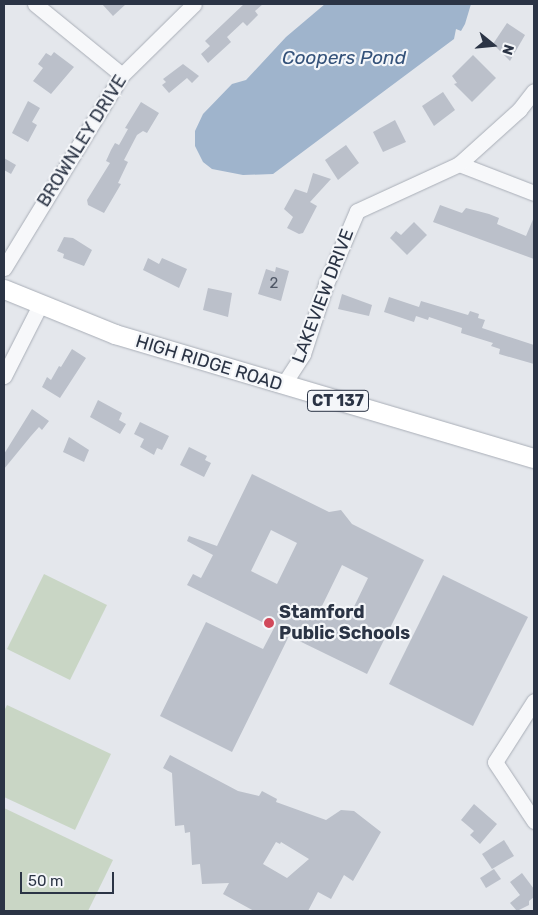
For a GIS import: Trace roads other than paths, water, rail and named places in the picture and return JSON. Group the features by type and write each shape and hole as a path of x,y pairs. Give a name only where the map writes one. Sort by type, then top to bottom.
{"main road":[{"name":"HIGH RIDGE ROAD","path":"4,289 115,334 534,458"}],"street":[{"path":"35,4 122,75"},
{"name":"BROWNLEY DRIVE","path":"4,268 122,75 194,4"},
{"name":"LAKEVIEW DRIVE","path":"283,385 303,354 326,284 357,211 459,164 520,110 534,91"},
{"path":"459,164 534,193"},
{"path":"4,376 40,305"},
{"path":"534,701 495,762 534,821"}],"water":[{"name":"Coopers Pond","path":"325,4 471,4 465,24 461,31 456,29 454,39 273,174 243,175 212,169 203,162 195,146 195,131 203,114 232,84 246,80 286,37"}],"place":[{"name":"Stamford Public Schools","path":"269,623"}]}
